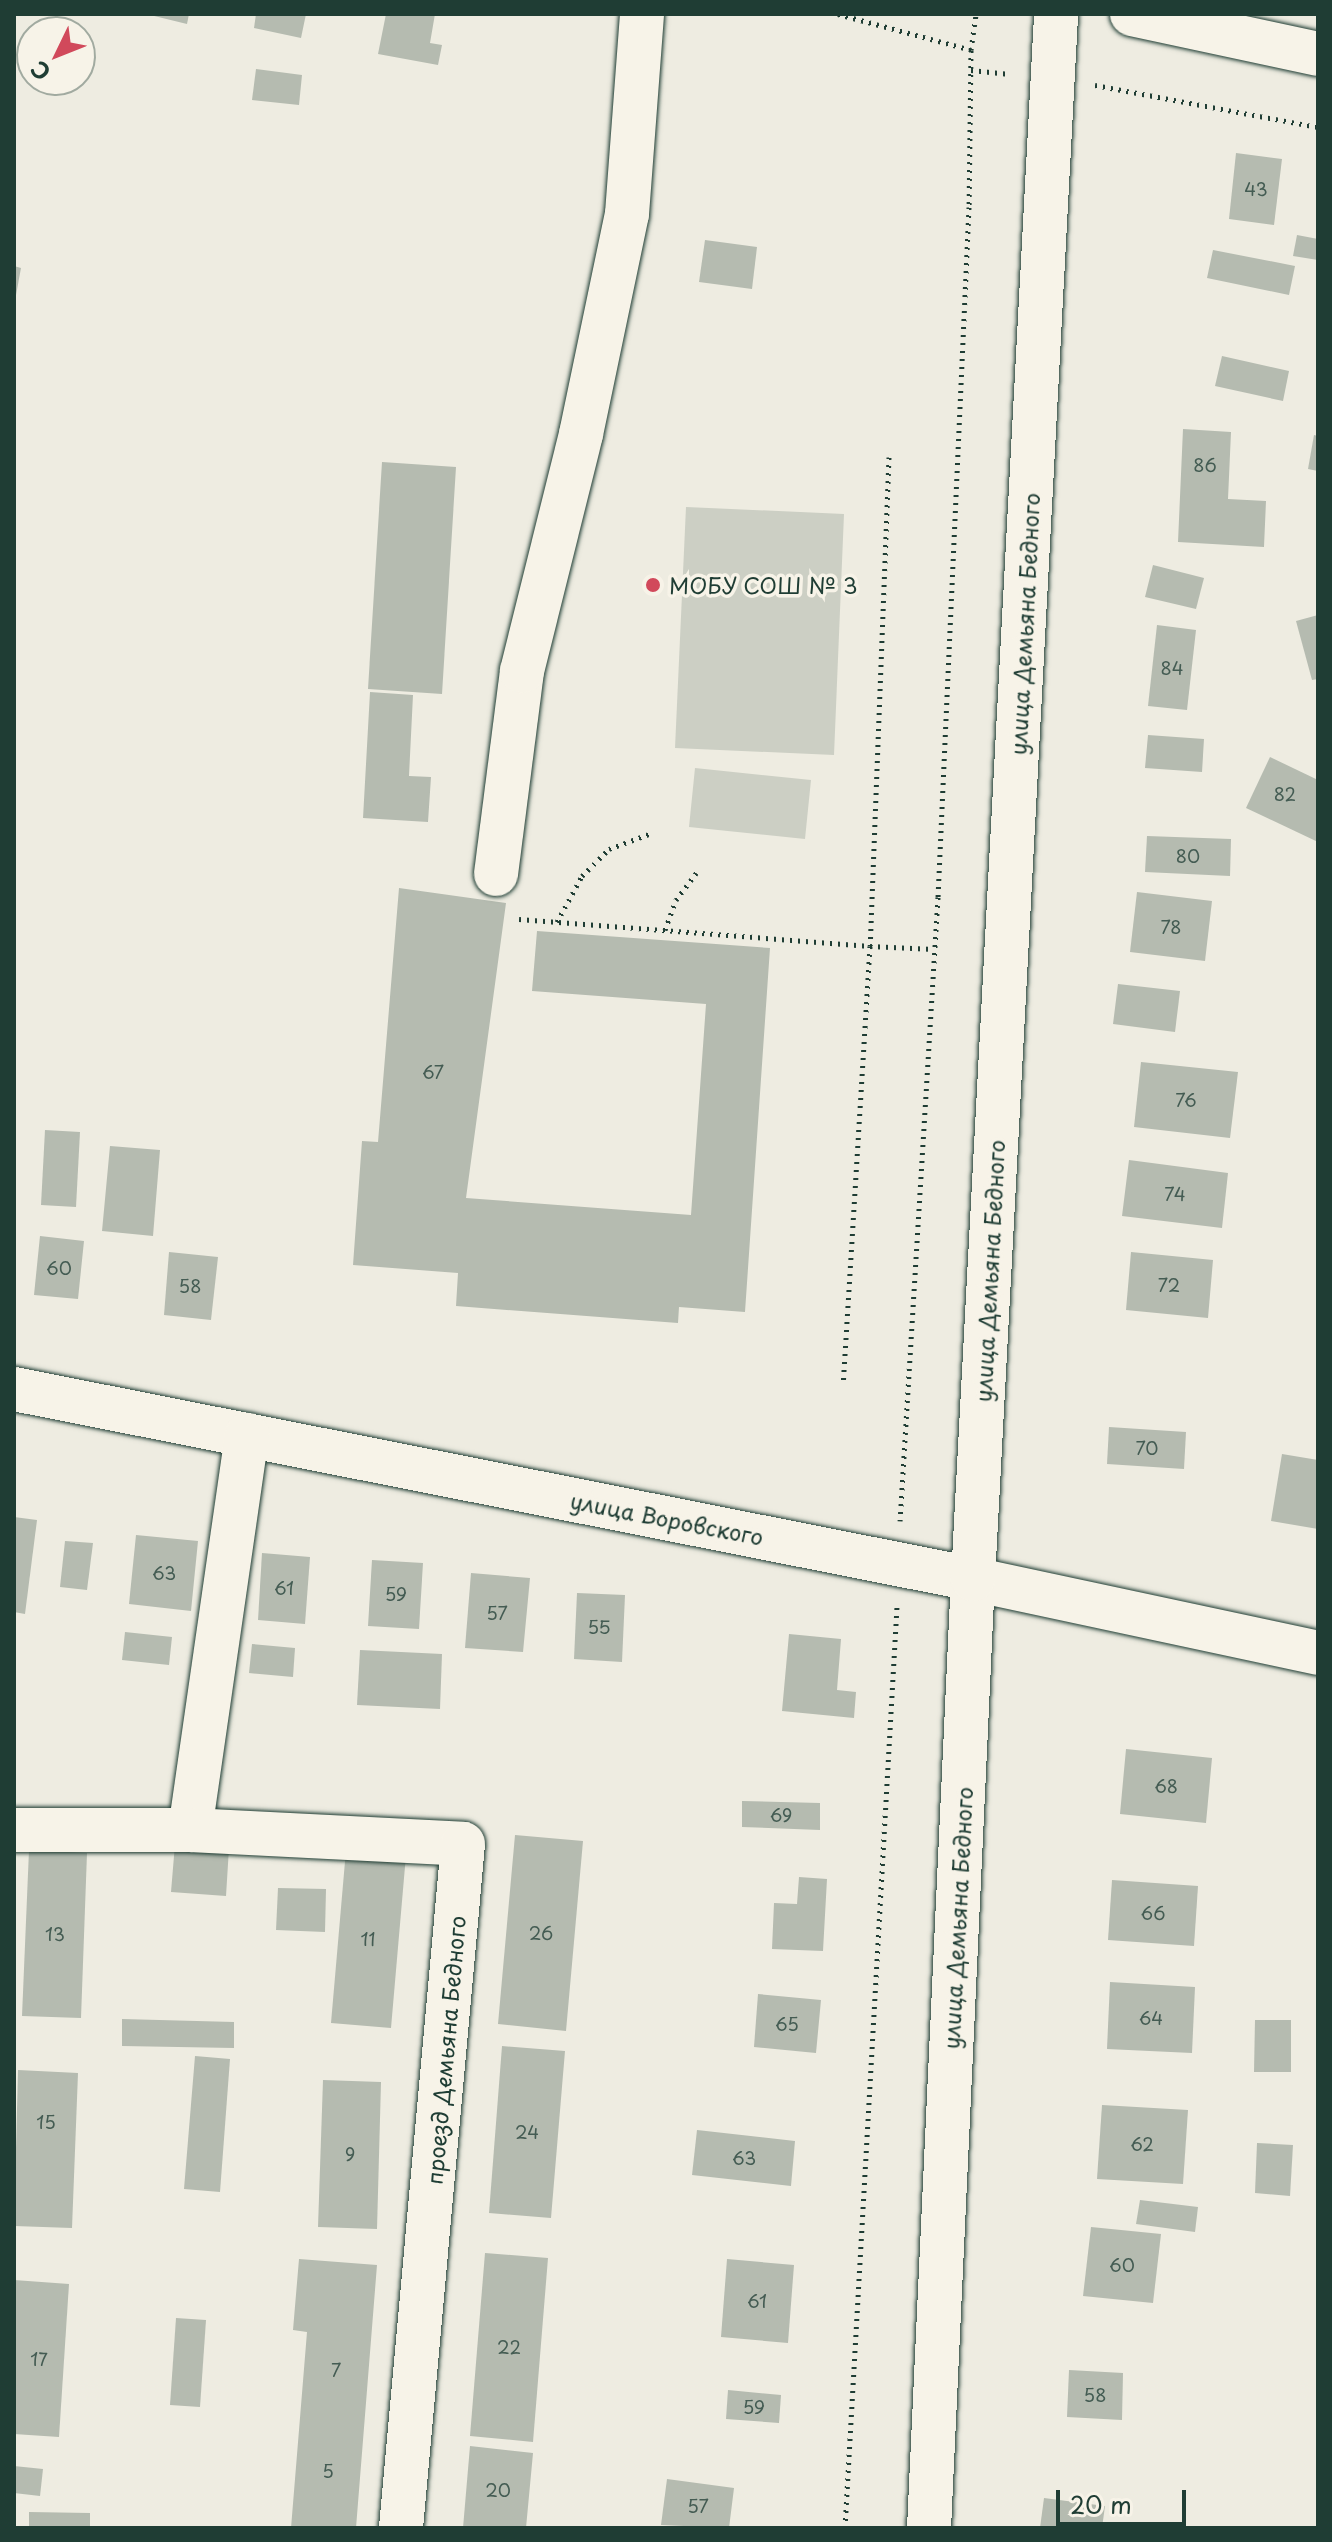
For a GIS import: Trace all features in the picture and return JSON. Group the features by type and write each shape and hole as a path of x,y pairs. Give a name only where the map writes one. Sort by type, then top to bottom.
{"street":[{"path":"496,874 522,671 581,434 627,214 642,14"},
{"name":"улица Демьяна Бедного","path":"929,2528 973,1579 1056,14"},
{"path":"1132,14 1318,54"},
{"name":"улица Воровского","path":"14,1389 973,1579 1318,1653"},
{"path":"190,1830 247,1435"},
{"name":"проезд Демьяна Бедного","path":"14,1830 190,1830 463,1844 401,2528"}],"path":[{"path":"838,14 971,50"},
{"path":"845,2528 934,949 968,223 971,50 976,14"},
{"path":"971,70 1053,78 1318,127"},
{"path":"843,1383 870,946 889,457"},
{"path":"557,922 582,876 609,849 649,834"},
{"path":"665,930 676,900 696,873"},
{"path":"519,919 934,949"}],"shaded area":[{"path":"686,507 844,514 834,755 675,748"},
{"path":"695,768 811,780 805,839 689,827"}],"building":[{"path":"146,14 189,14 187,24"},
{"path":"256,14 306,14 301,38 254,28"},
{"path":"386,14 435,14 430,43 442,45 438,65 378,54"},
{"path":"256,69 302,75 299,105 252,100"},
{"path":"1236,153 1282,159 1274,225 1229,219"},
{"path":"1297,235 1318,239 1318,260 1293,256"},
{"path":"705,240 757,247 752,289 699,282"},
{"path":"1213,250 1295,266 1289,295 1207,278"},
{"path":"14,266 21,268 16,295 14,295"},
{"path":"1222,356 1289,371 1283,401 1215,386"},
{"path":"1183,429 1231,432 1228,499 1266,501 1264,547 1178,542"},
{"path":"1314,435 1318,436 1318,471 1308,469"},
{"path":"382,462 456,467 442,694 368,689"},
{"path":"1153,565 1204,578 1196,609 1145,597"},
{"path":"1318,615 1318,679 1312,680 1296,621"},
{"path":"1157,625 1196,630 1187,710 1148,706"},
{"path":"370,692 413,695 409,776 431,777 428,822 363,818"},
{"path":"1148,735 1204,739 1202,772 1145,768"},
{"path":"1270,757 1318,780 1318,842 1246,808"},
{"path":"1147,836 1231,839 1230,876 1145,872"},
{"path":"399,888 506,903 466,1198 691,1215 706,1004 532,991 537,931 770,948 745,1312 679,1307 678,1323 456,1306 458,1273 353,1265 362,1141 378,1142"},
{"path":"1137,892 1212,901 1205,961 1130,952"},
{"path":"1118,984 1180,991 1175,1032 1113,1024"},
{"path":"1141,1062 1238,1072 1230,1138 1134,1127"},
{"path":"45,1130 80,1132 76,1207 41,1205"},
{"path":"110,1146 160,1150 153,1236 102,1231"},
{"path":"1129,1160 1228,1173 1222,1228 1122,1216"},
{"path":"40,1236 84,1241 78,1299 34,1295"},
{"path":"169,1252 218,1257 211,1320 164,1315"},
{"path":"1131,1252 1213,1260 1208,1318 1126,1310"},
{"path":"1109,1427 1186,1432 1184,1469 1107,1464"},
{"path":"1282,1454 1318,1460 1318,1529 1271,1521"},
{"path":"14,1517 37,1520 25,1614 14,1612"},
{"path":"136,1535 198,1541 191,1611 129,1604"},
{"path":"65,1541 93,1543 87,1590 60,1587"},
{"path":"262,1553 310,1557 305,1624 258,1620"},
{"path":"372,1560 423,1563 419,1629 368,1626"},
{"path":"471,1573 530,1578 523,1652 465,1648"},
{"path":"577,1593 625,1595 622,1662 574,1659"},
{"path":"125,1632 172,1637 169,1665 122,1660"},
{"path":"789,1634 841,1639 837,1690 856,1692 854,1718 782,1711"},
{"path":"252,1644 295,1648 293,1677 249,1673"},
{"path":"360,1650 442,1654 440,1709 357,1705"},
{"path":"1126,1749 1212,1758 1206,1823 1120,1814"},
{"path":"742,1801 820,1803 820,1830 742,1827"},
{"path":"515,1835 583,1841 566,2031 498,2024"},
{"path":"175,1844 229,1848 226,1896 171,1892"},
{"path":"29,1850 87,1853 81,2018 22,2016"},
{"path":"346,1850 406,1855 391,2028 331,2023"},
{"path":"799,1877 827,1879 823,1951 772,1949 774,1903 797,1904"},
{"path":"1112,1880 1198,1886 1194,1946 1108,1940"},
{"path":"278,1888 326,1889 325,1932 276,1930"},
{"path":"1110,1982 1195,1987 1192,2053 1107,2049"},
{"path":"758,1994 821,2000 816,2053 754,2047"},
{"path":"122,2019 234,2022 234,2048 122,2046"},
{"path":"1255,2020 1291,2020 1291,2072 1254,2072"},
{"path":"502,2046 565,2051 551,2218 489,2213"},
{"path":"195,2056 230,2059 220,2192 184,2189"},
{"path":"18,2070 78,2073 72,2228 14,2226"},
{"path":"323,2080 381,2082 377,2229 318,2227"},
{"path":"1102,2105 1188,2110 1183,2184 1097,2179"},
{"path":"697,2130 795,2141 791,2186 692,2175"},
{"path":"1257,2143 1293,2145 1290,2196 1255,2193"},
{"path":"1140,2200 1198,2207 1195,2232 1136,2224"},
{"path":"1091,2227 1161,2234 1153,2303 1083,2296"},
{"path":"485,2253 548,2258 533,2442 470,2436"},
{"path":"299,2259 377,2265 356,2528 291,2528 307,2332 293,2330"},
{"path":"727,2259 794,2265 788,2343 721,2337"},
{"path":"14,2280 69,2284 59,2437 14,2434"},
{"path":"176,2318 206,2320 200,2407 170,2405"},
{"path":"1069,2370 1123,2373 1122,2420 1067,2417"},
{"path":"728,2390 781,2395 779,2423 726,2419"},
{"path":"470,2446 533,2453 526,2528 463,2528"},
{"path":"14,2466 43,2469 40,2496 14,2493"},
{"path":"667,2479 734,2488 729,2528 661,2525"},
{"path":"1044,2498 1105,2506 1102,2528 1040,2528"},
{"path":"29,2512 90,2513 90,2528 29,2528"}],"place":[{"name":"МОБУ СОШ № 3","path":"653,585"}]}
